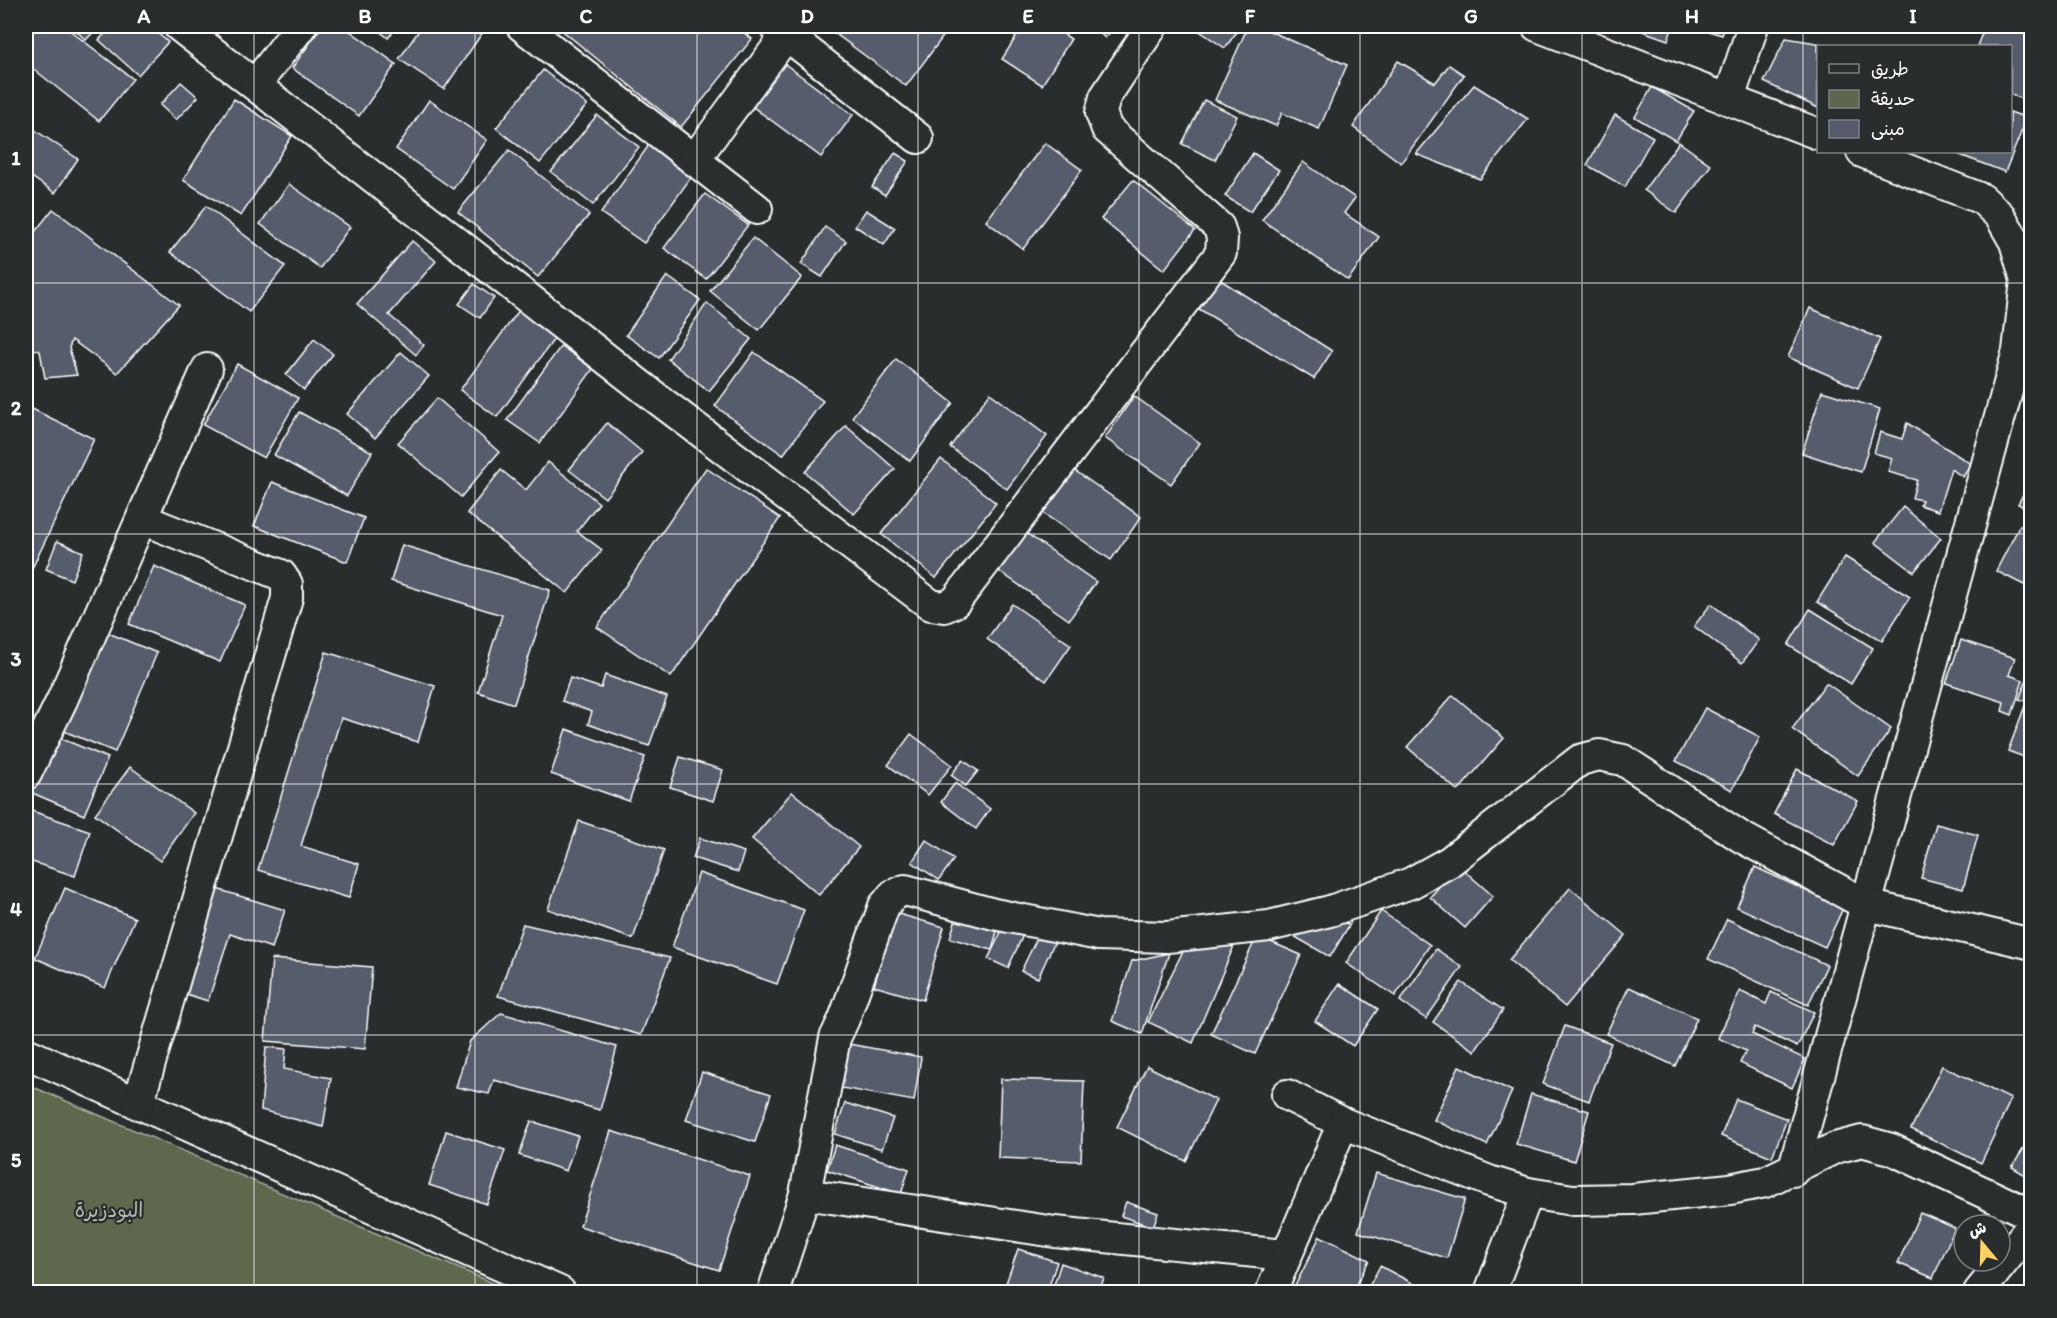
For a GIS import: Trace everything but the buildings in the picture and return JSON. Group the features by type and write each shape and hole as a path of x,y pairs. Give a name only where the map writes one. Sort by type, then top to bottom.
{"street":[{"path":"179,26 659,400 931,605 944,606 955,602 1221,253 1222,238 1219,227 1107,129 1101,113 1105,97 1152,26"},
{"path":"255,85 301,26"},
{"path":"524,26 757,209"},
{"path":"1537,26 1817,134"},
{"path":"1729,99 1753,26"},
{"path":"694,160 785,29 918,138"},
{"path":"1793,1171 2018,351 2026,280 2016,242 2000,216 1982,199 1866,153"},
{"path":"26,774 62,700 207,369"},
{"path":"138,1104 287,598 287,584 281,575 142,519"},
{"path":"773,1293 805,1194 835,1038 884,906 892,895 905,890 994,914 1099,935 1167,937 1269,926 1330,911 1411,883 1449,862 1580,760 1599,755 1623,760 1741,837 1867,905 2031,944"},
{"path":"26,1053 560,1293"},
{"path":"1287,1095 1343,1123 1489,1181 1528,1192 1573,1200 1632,1199 1730,1189 1765,1182 1793,1171 1835,1148 1862,1141 1891,1149 2031,1215"},
{"path":"1271,1293 1343,1123"},
{"path":"1490,1293 1528,1192"},
{"path":"805,1194 1055,1232 1286,1255"},
{"path":"1978,1293 2031,1226"}],"green space":[{"name":"البودزيرة","path":"26,1084 514,1292 26,1292"}]}
